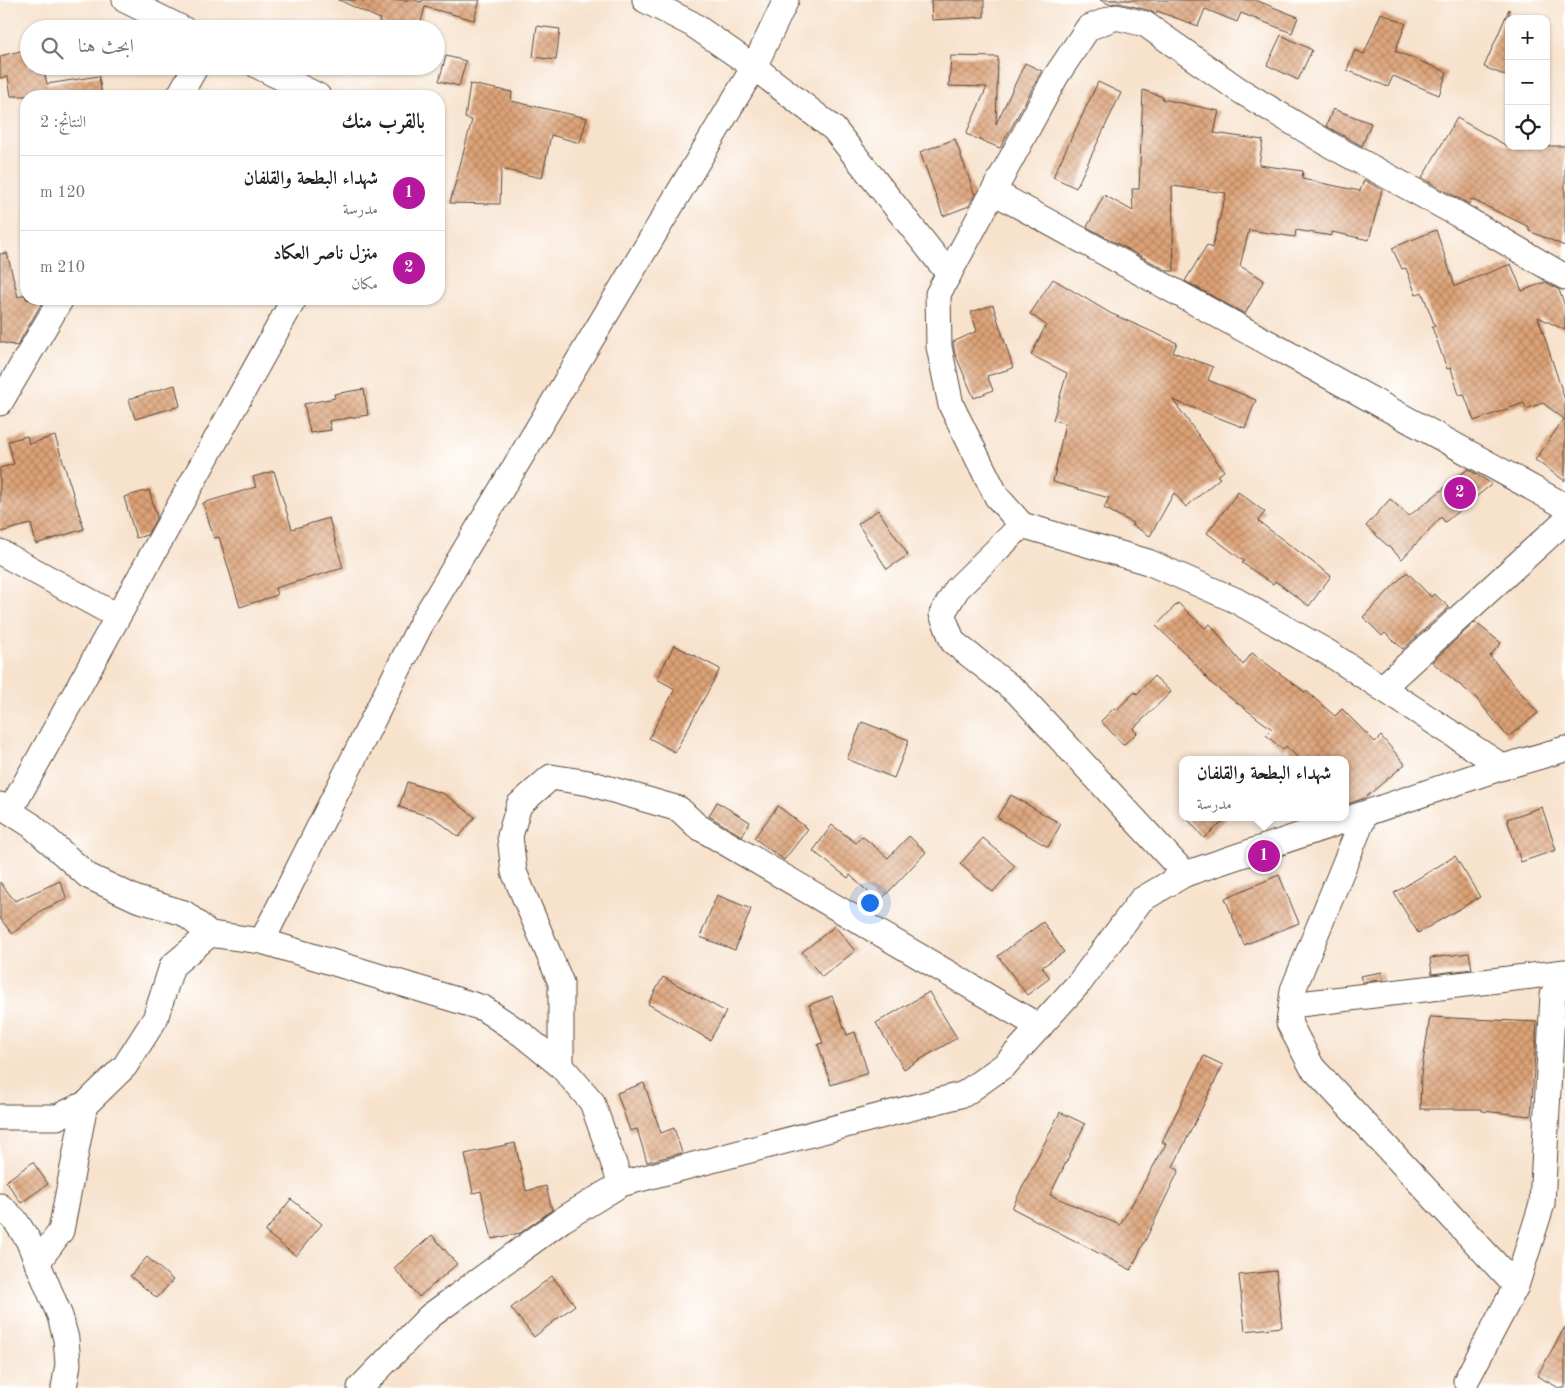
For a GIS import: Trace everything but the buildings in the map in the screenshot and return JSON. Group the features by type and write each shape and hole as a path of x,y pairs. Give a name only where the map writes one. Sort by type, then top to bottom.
{"street":[{"path":"125,0 164,20"},
{"path":"645,0 692,24 754,67 834,129 949,274"},
{"path":"262,942 422,622 754,67 786,0"},
{"path":"1503,767 1327,652 1235,600 1148,562 1022,524 997,497 951,405 939,347 938,294 1056,76 1088,28 1116,8 1145,24 1248,95 1332,146 1461,216 1565,277"},
{"path":"182,90 191,75"},
{"path":"276,75 306,90"},
{"path":"994,192 1565,506"},
{"path":"0,404 58,305"},
{"path":"291,305 118,616 5,808 31,825 88,876 137,899 184,913 210,934 262,942 483,1008 523,1035 562,1066 592,1102 621,1184"},
{"path":"1382,688 1565,521"},
{"path":"1022,524 957,589 942,614 953,642 1018,693 1185,874"},
{"path":"0,552 118,616"},
{"path":"1349,819 1503,767 1565,750"},
{"path":"562,1066 561,983 514,872 510,836 519,805 551,777 589,783 679,809 697,826 1040,1027"},
{"path":"1365,814 1293,990 1289,1023 1312,1067 1516,1286"},
{"path":"360,1388 430,1316 562,1220 621,1184 964,1094 1006,1064 1040,1027 1080,982 1141,900 1185,874 1344,821"},
{"path":"0,1116 56,1117 85,1104 125,1066 155,1019 172,966 210,934"},
{"path":"1292,1005 1565,973"},
{"path":"1466,1381 1516,1286 1542,1204 1553,995 1565,973"},
{"path":"37,1264 61,1230 85,1104"},
{"path":"0,1206 14,1220 28,1240 60,1316 66,1339 68,1364 64,1388"}],"place":[{"name":"منزل ناصر العكاد","path":"1460,493"},
{"name":"شهداء البطحة والقلفان","path":"1264,856"}]}
